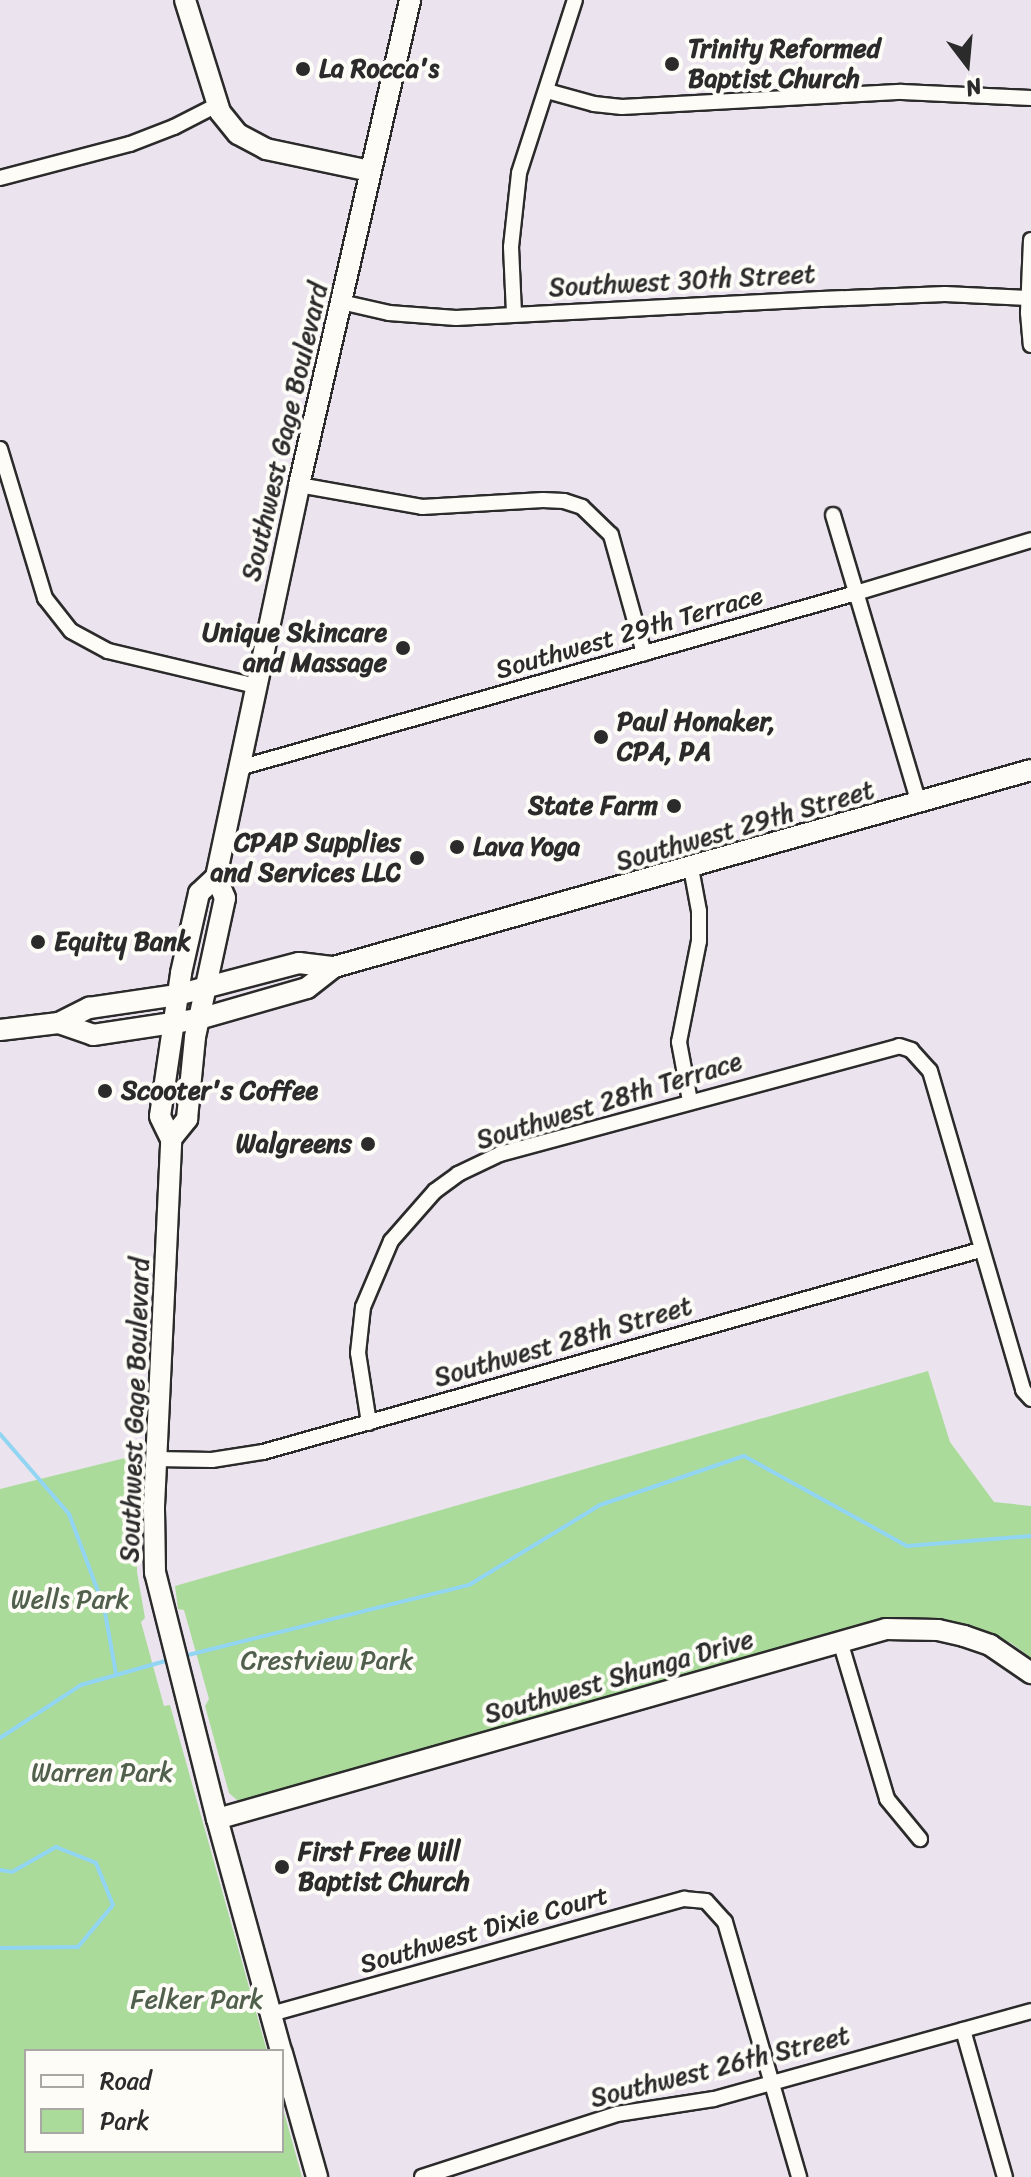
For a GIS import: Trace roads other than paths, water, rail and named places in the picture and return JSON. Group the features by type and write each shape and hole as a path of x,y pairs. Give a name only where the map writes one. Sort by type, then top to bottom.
{"main road":[{"path":"185,0 217,105 238,134 258,146 370,171"},
{"name":"Southwest Gage Boulevard","path":"281,2049 164,1621 153,1554 171,1139 160,1116 177,995 199,893 216,877 299,485 410,0"},
{"name":"Southwest 29th Street","path":"0,1030 59,1023 89,1008 177,995 299,963 334,967 1031,770"},
{"name":"Southwest Gage Boulevard","path":"171,1139 187,1119 199,1019 225,898 216,877"},
{"name":"Southwest 29th Street","path":"59,1023 93,1035 199,1019 307,988 334,967"},
{"name":"Southwest Shunga Drive","path":"217,1819 886,1629 938,1630 990,1645 1031,1673"},
{"name":"Southwest Gage Boulevard","path":"284,2059 317,2177"}],"street":[{"path":"514,313 513,209 525,150 575,0"},
{"path":"547,91 594,104 622,107 902,92 1031,98"},
{"path":"0,178 130,144 174,127 217,105"},
{"path":"1031,240 1028,298 1031,345"},
{"name":"Southwest 30th Street","path":"341,302 437,318 945,294 1028,298"},
{"path":"0,449 45,598 71,631 108,651 256,686"},
{"path":"299,485 372,501 422,507 543,500 564,501 582,507 611,535 644,653"},
{"path":"833,515 919,804"},
{"name":"Southwest 29th Terrace","path":"239,768 856,593 1031,540"},
{"path":"690,1101 679,1042 699,941 699,911 691,868"},
{"name":"Southwest 28th Terrace","path":"369,1423 359,1377 363,1307 391,1241 422,1202 458,1174 500,1154 885,1047 911,1050 930,1071 980,1250"},
{"path":"980,1250 1023,1390 1031,1399"},
{"name":"Southwest 28th Street","path":"156,1459 212,1460 263,1452 980,1250"},
{"path":"840,1641 887,1799 920,1839"},
{"name":"Southwest Dixie Court","path":"271,2014 684,1899 710,1904 725,1922 770,2084"},
{"name":"Southwest 26th Street","path":"422,2177 617,2114 714,2099 1031,2011"},
{"path":"963,2030 1005,2177"},
{"path":"770,2084 799,2177"}],"waterway":[{"path":"0,1434 69,1514 104,1607 116,1674"},
{"path":"184,1656 469,1585 600,1505 744,1456 907,1546 1031,1536"},
{"path":"0,1738 81,1685 172,1659"},
{"path":"0,1870 12,1872 56,1847 96,1863 113,1905 78,1947 0,1948"}],"place":[{"name":"Trinity Reformed Baptist Church","path":"672,64"},
{"name":"La Rocca's","path":"303,69"},
{"name":"Unique Skincare and Massage","path":"403,648"},
{"name":"Paul Honaker, CPA, PA","path":"601,737"},
{"name":"State Farm","path":"674,806"},
{"name":"Lava Yoga","path":"457,847"},
{"name":"CPAP Supplies and Services LLC","path":"417,858"},
{"name":"Equity Bank","path":"38,942"},
{"name":"Scooter's Coffee","path":"105,1091"},
{"name":"Walgreens","path":"368,1144"},
{"name":"First Free Will Baptist Church","path":"282,1867"}],"park label":[{"name":"Wells Park","path":"70,1600"},
{"name":"Crestview Park","path":"327,1661"},
{"name":"Warren Park","path":"102,1773"},
{"name":"Felker Park","path":"197,2000"}]}
